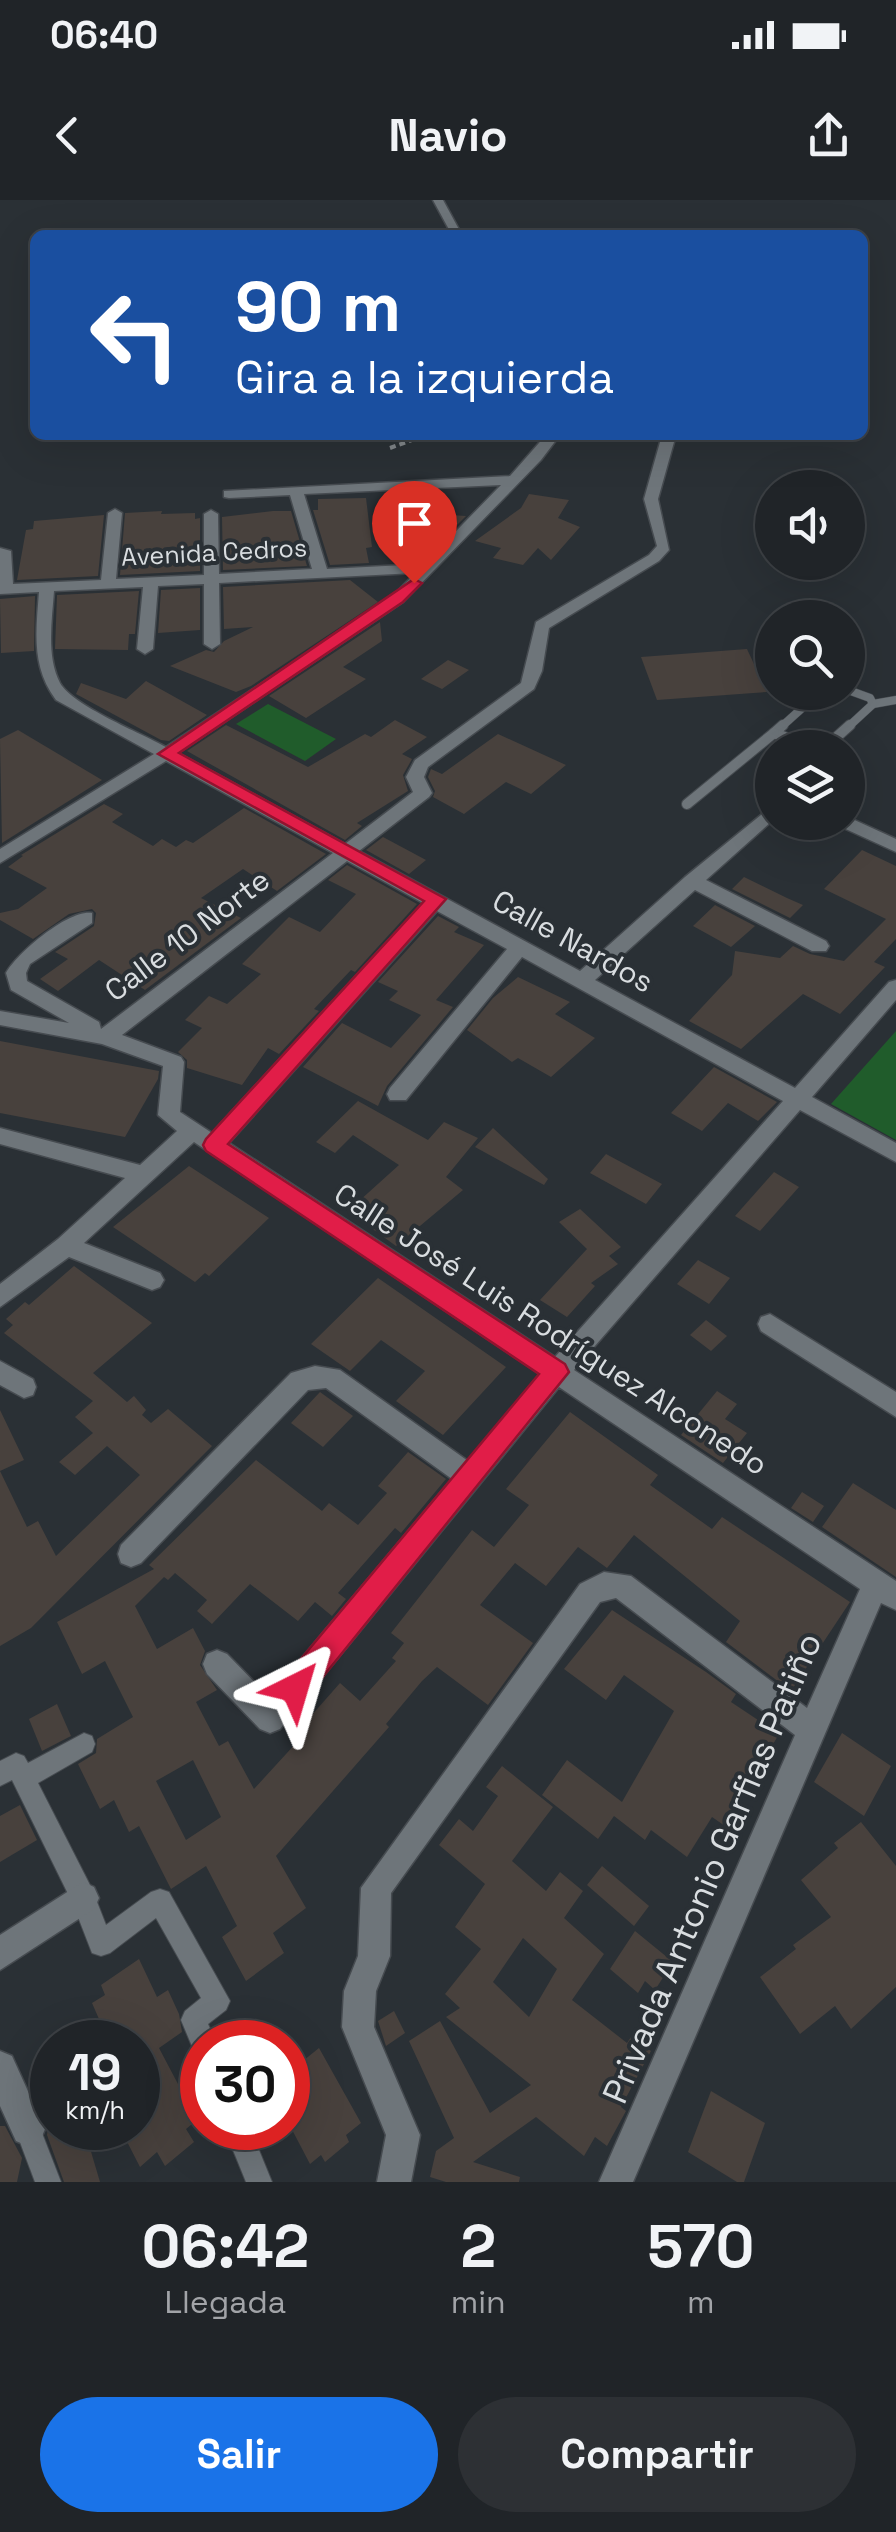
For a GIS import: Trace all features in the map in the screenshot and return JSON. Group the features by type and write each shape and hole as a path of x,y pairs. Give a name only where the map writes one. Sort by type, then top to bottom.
{"street":[{"path":"438,200 454,230"},
{"path":"0,857 166,754 398,599 549,440"},
{"name":"Calle 10 Norte","path":"86,918 23,960 16,972 18,984 88,1027 108,1033 423,793 415,777 422,764 528,686 535,675 542,625 634,572 664,547 651,499 668,440"},
{"path":"229,494 512,480"},
{"path":"296,491 320,570"},
{"path":"108,582 116,513"},
{"path":"211,514 212,644"},
{"path":"0,553 4,552 3,589"},
{"name":"Avenida Cedros","path":"3,589 320,570 430,568"},
{"path":"145,649 151,580"},
{"name":"Calle Nardos","path":"46,586 44,657 50,686 62,697 896,1153"},
{"path":"582,980 755,827"},
{"path":"865,831 896,846"},
{"path":"692,881 820,946"},
{"path":"214,1145 437,899"},
{"path":"398,1094 520,946"},
{"path":"217,1664 270,1719 556,1372 896,987"},
{"path":"0,1018 108,1033"},
{"name":"Calle José Luis Rodríguez Alconedo","path":"108,1033 174,1062 169,1116 886,1590"},
{"path":"0,1297 66,1246 192,1131"},
{"path":"0,1136 142,1174"},
{"path":"66,1246 152,1280"},
{"path":"770,1324 896,1406"},
{"path":"0,1372 24,1387"},
{"path":"131,1554 300,1382 315,1377 331,1378 470,1477"},
{"path":"394,2182 402,2135 358,2027 360,1991 374,1956 376,1888 590,1592 604,1585 621,1585 812,1730"},
{"name":"Privada Antonio Garfias Patiño","path":"616,2182 812,1730 886,1590"},
{"path":"84,1744 12,1776 83,1898 101,1944 160,1900 217,2001 194,2020"},
{"path":"0,1954 83,1898"},
{"path":"0,2068 48,2182"},
{"path":"246,2150 259,2182"}],"lane":[{"path":"865,696 872,704"},
{"path":"844,730 872,704 896,700"},
{"path":"777,730 800,710"},
{"path":"686,804 755,748"}],"path":[{"path":"390,448 412,440"}],"green space":[{"path":"268,704 336,739 305,761 236,724"},
{"path":"896,1031 896,1140 831,1104"}],"building":[{"path":"529,494 569,500 558,518 580,527 551,560 538,548 523,565 493,558 501,548 475,541 521,508"},
{"path":"366,498 372,547 366,548 369,563 330,565 313,510 318,510 318,499"},
{"path":"162,511 161,514 195,513 195,519 200,518 200,571 120,575 125,513"},
{"path":"291,511 307,566 223,570 222,517"},
{"path":"405,512 466,516 448,534 404,521"},
{"path":"104,515 98,576 17,580 26,530 33,529 34,521"},
{"path":"350,580 378,602 251,686 236,692 170,666 206,650 214,652 224,641 253,627 224,629 223,587"},
{"path":"200,588 200,630 158,633 161,590"},
{"path":"139,591 135,634 129,634 128,650 55,649 57,595"},
{"path":"35,596 34,651 1,653 0,599"},
{"path":"380,622 382,641 343,667 366,679 306,718 269,696"},
{"path":"747,649 755,666 755,693 657,700 641,657"},
{"path":"448,660 469,670 442,689 421,679"},
{"path":"146,681 207,715 169,741 161,740 76,694 81,683 126,699"},
{"path":"395,720 427,737 402,754 412,759 403,775 408,791 357,823 362,826 345,840 187,751 226,725 308,767 365,734 371,737"},
{"path":"18,730 102,780 2,843 0,739"},
{"path":"498,734 566,765 531,794 506,782 464,814 433,797 435,791 428,777 431,769 442,774"},
{"path":"104,804 123,814 112,822 153,846 162,839 176,847 186,840 193,843 244,808 326,854 277,891 243,869 201,898 241,918 145,990 99,960 58,991 40,979 68,959 55,952 94,926 96,913 92,909 69,914 33,939 0,920 0,913 18,909 47,888 8,867"},
{"path":"383,837 426,860 409,874 366,850"},
{"path":"862,850 896,866 896,939 874,962 885,967 840,1014 803,994 741,1049 689,1021 732,975 735,951 780,958 793,946 844,961 886,919 824,889"},
{"path":"347,865 417,904 355,972 351,970 314,1009 319,1011 279,1054 268,1048 242,1085 187,1068 187,1060 178,1052 202,1028 185,1020 209,996 227,1004 261,974 242,964 289,917 320,932 356,894 328,880"},
{"path":"744,877 803,905 790,918 732,889"},
{"path":"715,905 755,926 731,947 693,926"},
{"path":"438,916 459,927 454,932 484,945 436,1000 453,1007 387,1086 378,1106 303,1067 342,1023 391,1048 421,1015 389,1000 398,991 378,982"},
{"path":"518,977 570,1002 555,1014 595,1038 551,1077 518,1058 512,1062 467,1030 493,998"},
{"path":"0,1041 159,1071 158,1079 125,1137 0,1113"},
{"path":"714,1067 777,1102 758,1121 728,1103 702,1131 671,1113"},
{"path":"358,1101 428,1140 444,1122 478,1138 446,1177 463,1190 396,1246 348,1211 399,1165 353,1135 335,1153 316,1142"},
{"path":"493,1128 548,1179 544,1185 475,1147"},
{"path":"606,1154 662,1184 646,1204 590,1173"},
{"path":"189,1166 269,1218 209,1276 205,1273 195,1282 113,1227"},
{"path":"774,1172 799,1187 760,1231 735,1216"},
{"path":"580,1209 621,1247 609,1256 618,1264 591,1283 595,1286 567,1317 540,1300 587,1249 559,1222"},
{"path":"698,1260 730,1278 709,1304 677,1284"},
{"path":"74,1266 152,1323 93,1373 127,1402 134,1396 146,1410 142,1415 151,1423 168,1409 212,1446 31,1628 0,1646 0,1471 27,1527 38,1521 56,1556 140,1475 107,1446 75,1475 59,1462 93,1433 75,1417 93,1401 4,1333 13,1325 6,1319 25,1302 29,1305"},
{"path":"378,1278 506,1367 443,1435 396,1401 425,1371 381,1340 350,1371 311,1344"},
{"path":"706,1320 727,1336 711,1351 690,1335"},
{"path":"717,1391 737,1404 725,1419 747,1433 723,1463 681,1435"},
{"path":"320,1392 353,1416 323,1447 291,1423"},
{"path":"0,1410 24,1460 0,1471"},
{"path":"570,1412 658,1475 650,1485 712,1529 722,1517 850,1602 791,1691 726,1642 740,1621 634,1535 607,1568 578,1547 546,1586 515,1563 480,1605 533,1643 488,1705 437,1667 422,1681 386,1724 389,1727 276,1856 306,1908 273,1933 284,1953 246,1981 222,1937 237,1926 206,1866 171,1889 139,1826 129,1832 114,1800 100,1809 78,1764 96,1753 97,1739 133,1717 105,1661 82,1674 57,1622 154,1569 149,1565 256,1460 322,1511 329,1503 358,1525 387,1493 378,1486 408,1452 446,1479 401,1533 395,1528 338,1593 346,1599 332,1616 315,1602 298,1621 250,1584 212,1624 197,1611 207,1600 175,1573 168,1580 164,1577 135,1606 157,1649 193,1628 205,1651 200,1665 217,1690 196,1702 219,1746 228,1741 254,1789 308,1730 303,1725 340,1683 360,1701 396,1661 392,1658 404,1643 391,1633 472,1530 494,1547 529,1505 506,1489","holes":["193,1760 221,1817 186,1840 156,1781"]},
{"path":"853,1483 896,1510 896,1577 822,1527"},
{"path":"802,1492 824,1506 813,1522 791,1508"},
{"path":"612,1610 736,1694 731,1702 779,1734 725,1826 712,1817 687,1857 651,1830 645,1840 614,1816 598,1839 542,1795 567,1760 622,1802 674,1711 624,1675 606,1700 564,1669"},
{"path":"57,1704 71,1736 42,1751 29,1719"},
{"path":"842,1733 891,1766 864,1816 814,1782"},
{"path":"502,1766 553,1807 512,1861 546,1891 560,1872 583,1891 564,1918 604,1954 572,2000 627,2043 631,2037 651,2051 621,2107 626,2111 607,2146 595,2137 584,2156 536,2117 473,2162 520,2177 519,2182 446,2182 430,2177 436,2151 454,2138 409,2041 440,2021 490,2113 531,2085 446,2017 460,2008 445,1994 481,1949 455,1927 485,1884 439,1845 459,1819 473,1831 498,1796 486,1787","holes":["523,1938 557,1969 529,2017 493,1982"]},
{"path":"20,1805 37,1840 0,1862 0,1816"},
{"path":"861,1822 896,1866 896,1987 851,2029 835,2006 800,2034 760,1977 796,1949 793,1945 831,1917 801,1880 838,1848 834,1843"},
{"path":"602,1866 649,1906 634,1926 587,1885"},
{"path":"635,1931 673,1962 655,1990 645,1981 638,1993 610,1969"},
{"path":"139,1959 157,1997 168,1990 179,2014 180,2033 160,2047 160,2020 99,2020 92,2003 105,1995 101,1985"},
{"path":"394,2011 405,2033 386,2046 378,2021"},
{"path":"319,2048 361,2123 346,2135 349,2142 325,2162 321,2155 310,2164 303,2150 310,2150 310,2055"},
{"path":"160,2050 180,2088 180,2150 184,2150 165,2166 157,2152 140,2167 131,2150 160,2150"},
{"path":"711,2091 765,2123 744,2182 737,2182 688,2152"},
{"path":"0,2126 5,2126 22,2158 17,2182 0,2182"},
{"path":"52,2150 91,2150 100,2182 64,2182"}],"route":[{"path":"295,1688 556,1372 214,1145 437,899 166,754 398,599 414,583"}]}
